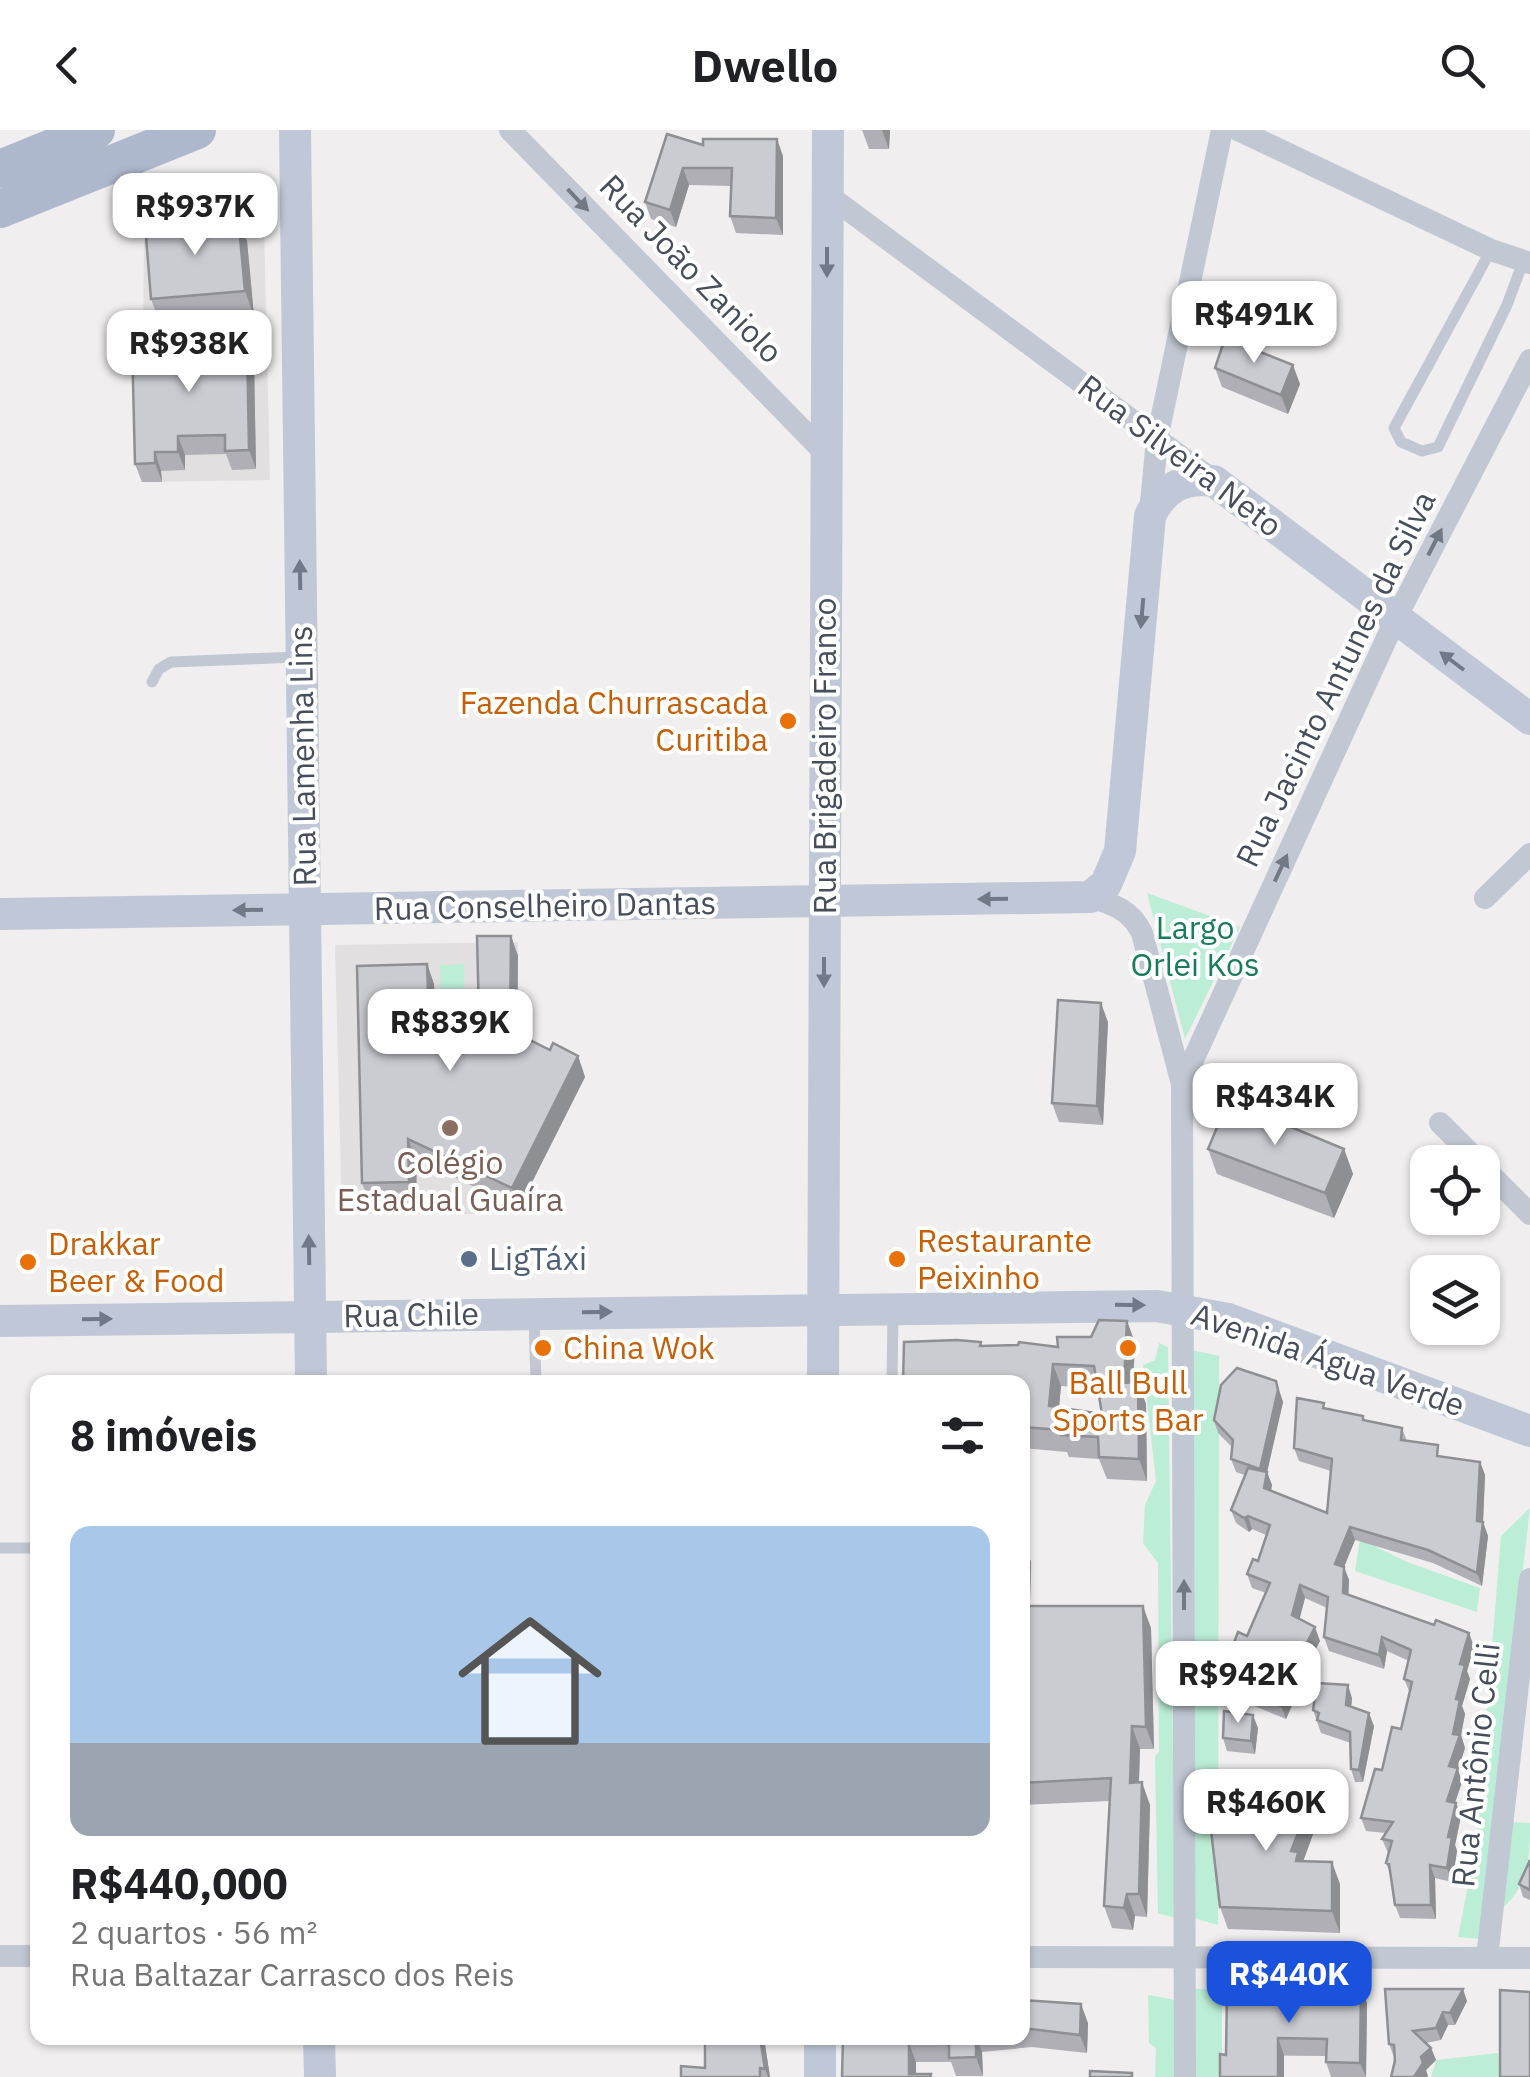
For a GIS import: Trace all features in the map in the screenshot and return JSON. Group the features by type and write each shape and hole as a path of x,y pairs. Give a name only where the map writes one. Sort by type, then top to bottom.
{"main road":[{"path":"0,168 96,130"},
{"path":"0,209 196,130"},
{"name":"Rua Lamenha Lins","path":"294,130 311,1375"},
{"name":"Rua Brigadeiro Franco","path":"822,1375 828,130"},
{"path":"1090,897 1106,884 1120,850 1150,516 1168,490 1198,479 1214,482"},
{"name":"Rua Silveira Neto","path":"1214,482 1530,720"},
{"name":"Rua Conselheiro Dantas","path":"0,914 1090,897"},
{"name":"Avenida Água Verde","path":"823,1309 1125,1305 1183,1309 1237,1322 1530,1431"},
{"name":"Rua Chile","path":"0,1320 823,1309"},
{"path":"319,2045 320,2077"},
{"path":"820,2045 820,2077"}],"street":[{"name":"Rua João Zaniolo","path":"510,130 826,454"},
{"path":"1150,516 1156,439 1222,130"},
{"path":"1238,130 1490,250 1528,260"},
{"name":"Rua Silveira Neto","path":"828,195 1214,482"},
{"name":"Rua Jacinto Antunes da Silva","path":"1182,1084 1396,618 1530,360"},
{"path":"1485,898 1530,854"},
{"path":"1090,897 1122,909 1136,920 1142,932 1182,1084 1185,2077"},
{"path":"1440,1124 1462,1145"},
{"path":"1500,1183 1530,1214"},
{"name":"Rua Antônio Celli","path":"1488,1958 1530,1578"},
{"path":"0,1956 30,1956"},
{"path":"1030,1958 1530,1958"}],"lane":[{"path":"1490,250 1394,428 1401,442 1422,451 1438,447 1528,260"},
{"path":"152,682 159,669 172,662 301,657"},
{"path":"892,1375 893,1308"},
{"path":"534,1313 536,1375"},
{"path":"0,1548 30,1548"}],"shaded area":[{"path":"264,229 270,480 142,482 144,240"},
{"name":"Colégio Estadual Guaíra","path":"518,942 517,1042 585,1077 516,1214 342,1214 335,945"}],"green space":[{"name":"Largo Orlei Kos","path":"1147,893 1240,927 1185,1039"},
{"path":"464,964 465,1018 441,1019 440,965"},
{"path":"1159,1343 1168,1347 1175,1918 1158,1913 1158,1563 1143,1543 1145,1505 1156,1481 1143,1365 1155,1360"},
{"path":"1174,1346 1219,1356 1218,1925 1186,1916"},
{"path":"1530,1508 1480,1939 1458,1937 1476,1844 1501,1536"},
{"path":"1360,1539 1407,1562 1480,1588 1477,1612 1355,1571"},
{"path":"1507,1822 1530,1823 1529,1849 1522,1882 1499,1911"},
{"path":"1188,1989 1222,1989 1222,2077 1186,2077"},
{"path":"1148,1995 1176,2000 1174,2077 1155,2077 1156,2048 1149,2043"},
{"path":"1498,2053 1499,2077 1431,2077 1436,2060"}],"building":[{"path":"667,134 703,145 703,139 777,139 776,218 730,216 732,168 683,168 670,210 645,202"},
{"path":"238,216 245,291 151,299 145,224"},
{"path":"1225,338 1293,365 1281,395 1215,368"},
{"path":"132,342 247,342 249,450 225,451 225,435 178,436 178,452 155,452 155,463 135,464"},
{"name":"Colégio Estadual Guaíra","path":"477,936 511,936 510,1030 550,1050 553,1043 578,1056 512,1188 408,1139 409,1182 362,1183 357,966 427,964 429,1018 479,1017"},
{"path":"1058,1000 1101,1003 1097,1106 1052,1103"},
{"path":"1228,1101 1344,1149 1325,1193 1208,1149"},
{"path":"1099,1320 1127,1321 1124,1383 1138,1382 1139,1459 1099,1457 1098,1437 1061,1435 1061,1430 1030,1428 1030,1375 903,1375 904,1342 957,1340 981,1342 980,1346 1019,1342 1058,1347 1057,1337 1091,1337","holes":["1053,1364 1094,1366 1102,1414 1049,1406"]},
{"path":"1237,1368 1276,1381 1278,1390 1260,1469 1231,1459 1233,1440 1214,1420 1221,1385"},
{"path":"1297,1398 1363,1416 1363,1420 1402,1428 1401,1440 1438,1445 1437,1456 1480,1462 1477,1521 1483,1522 1477,1573 1428,1550 1350,1527 1335,1564 1344,1567 1343,1593 1469,1633 1456,1699 1460,1700 1453,1734 1460,1735 1449,1766 1458,1768 1447,1801 1456,1803 1448,1837 1452,1837 1447,1868 1430,1865 1431,1905 1395,1905 1386,1863 1392,1841 1382,1839 1393,1822 1361,1818 1375,1769 1382,1770 1392,1727 1401,1729 1412,1682 1404,1679 1411,1650 1382,1637 1379,1655 1324,1637 1328,1597 1300,1585 1292,1615 1315,1627 1294,1668 1297,1669 1281,1706 1220,1680 1238,1632 1247,1636 1270,1583 1247,1574 1253,1559 1258,1561 1270,1525 1231,1510 1248,1468 1267,1472 1264,1488 1327,1513 1332,1459 1294,1448"},
{"path":"1030,1606 1143,1606 1146,1727 1132,1726 1130,1783 1142,1782 1139,1894 1127,1894 1124,1908 1104,1906 1111,1778 1030,1783"},
{"path":"1317,1683 1348,1685 1346,1705 1369,1713 1359,1770 1351,1769 1350,1732 1317,1720 1319,1713 1313,1710"},
{"path":"1224,1711 1253,1715 1251,1741 1223,1738"},
{"path":"1239,1778 1309,1805 1291,1851 1298,1852 1296,1861 1332,1862 1332,1911 1220,1907 1210,1822 1218,1823 1230,1786 1235,1789"},
{"path":"1530,1860 1530,1890 1519,1884"},
{"path":"1299,1984 1361,1986 1360,2063 1326,2062 1327,2039 1278,2038 1278,2077 1220,2077 1220,2054 1226,2055 1227,1990 1299,1991"},
{"path":"1385,1989 1463,1989 1450,2013 1443,2012 1436,2028 1413,2031 1431,2048 1421,2057 1423,2063 1414,2077 1391,2077 1394,2045 1389,2044"},
{"path":"1500,1990 1530,1992 1530,2077 1500,2077"},
{"path":"1030,2001 1081,2004 1080,2035 1030,2029"},
{"path":"705,2045 761,2045 765,2069 760,2068 760,2077 681,2077 681,2066 705,2068"},
{"path":"843,2045 909,2045 909,2074 931,2074 930,2077 842,2077"},
{"path":"949,2045 976,2045 976,2057 949,2058"},
{"path":"1090,2071 1132,2073 1132,2077 1090,2077"}],"place":[{"name":"Fazenda Churrascada Curitiba","path":"788,721"},
{"name":"Colégio Estadual Guaíra","path":"450,1128"},
{"name":"LigTáxi","path":"469,1259"},
{"name":"Restaurante Peixinho","path":"897,1259"},
{"name":"Drakkar Beer & Food","path":"28,1262"},
{"name":"China Wok","path":"543,1348"},
{"name":"Ball Bull Sports Bar","path":"1128,1348"}]}
